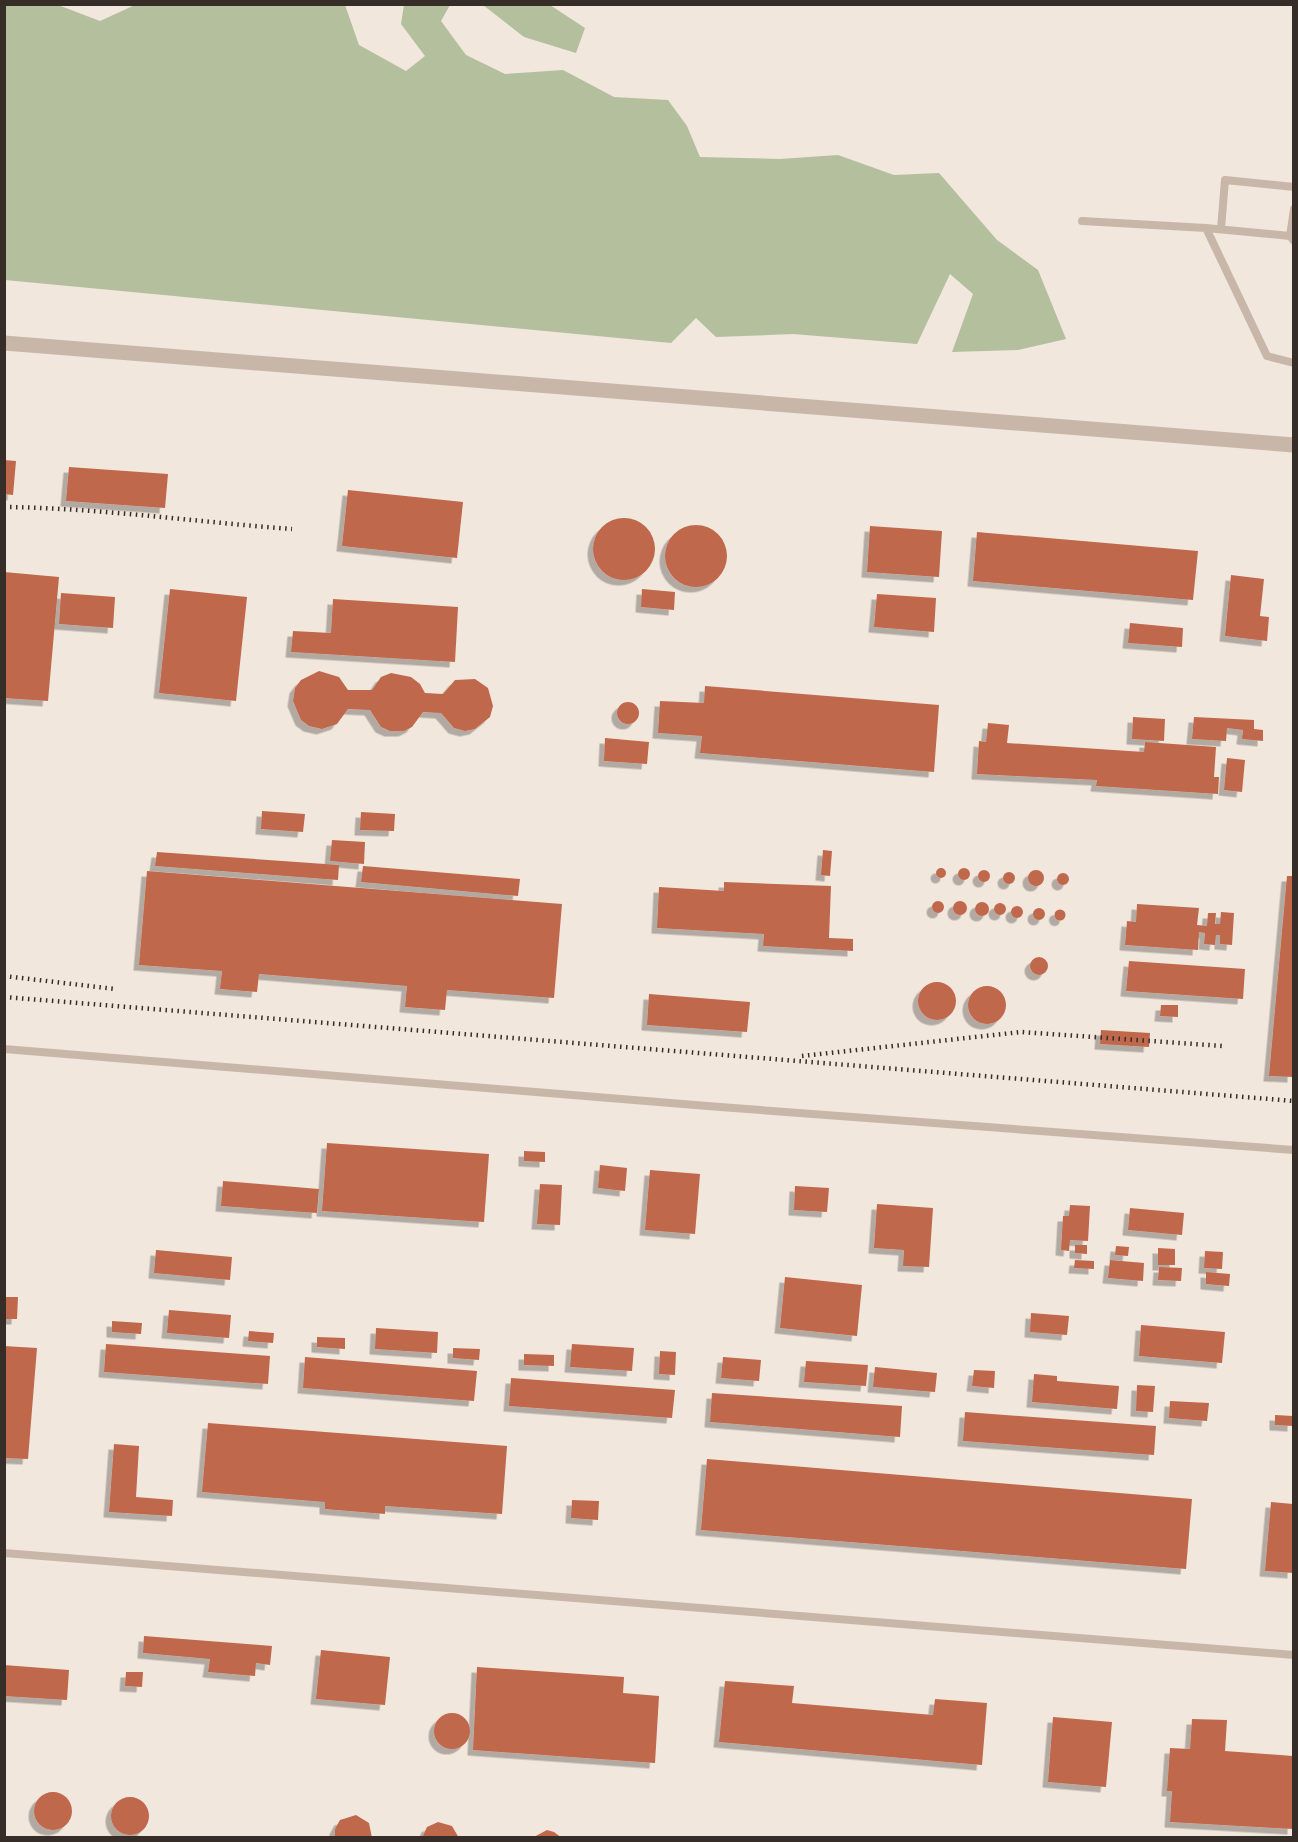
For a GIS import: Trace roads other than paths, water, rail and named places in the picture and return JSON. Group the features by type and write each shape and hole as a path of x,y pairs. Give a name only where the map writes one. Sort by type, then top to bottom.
{"street":[{"path":"4,343 1293,445"}],"lane":[{"path":"1221,230 1225,180 1293,187"},
{"path":"1082,221 1206,228 1292,239 1293,209"},
{"path":"1206,228 1267,356 1293,363"},
{"path":"4,1049 1293,1150"},
{"path":"4,1554 1293,1656"}],"railway":[{"path":"4,507 112,513 292,529"},
{"path":"4,976 115,989"},
{"path":"4,997 1294,1101"},
{"path":"802,1056 1021,1032 1223,1046"}]}
